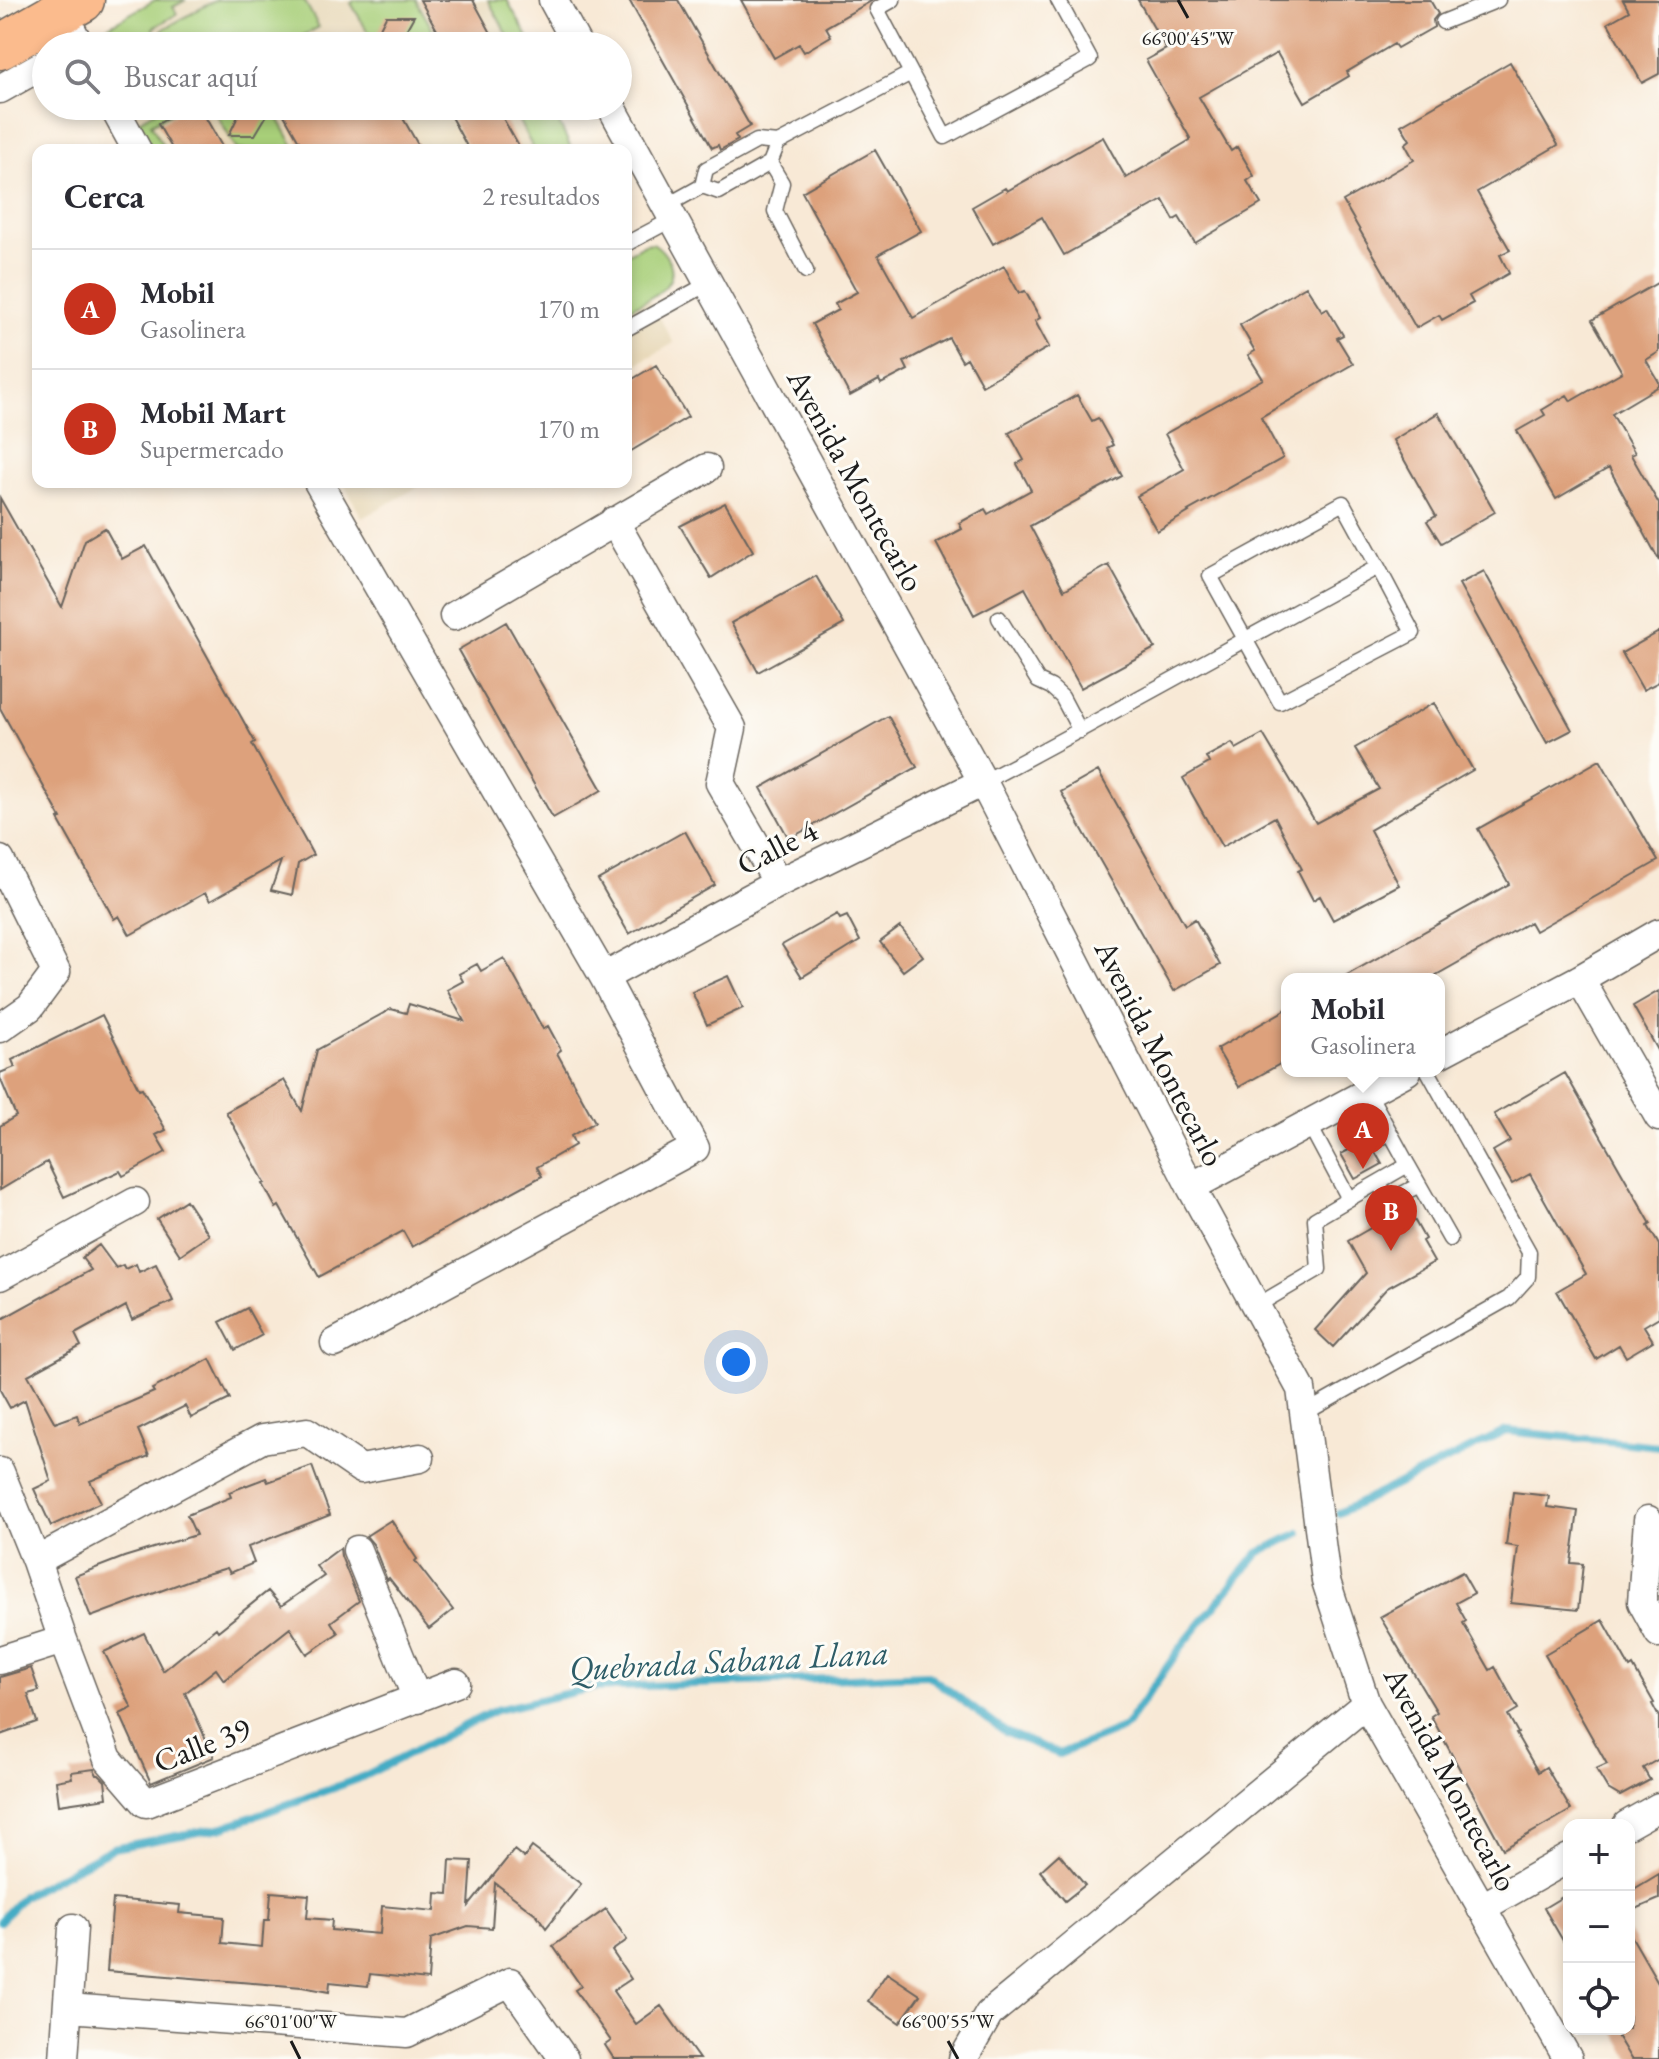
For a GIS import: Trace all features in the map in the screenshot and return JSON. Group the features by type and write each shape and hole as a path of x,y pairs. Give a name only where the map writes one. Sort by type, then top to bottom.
{"highway":[{"path":"0,47 32,39"}],"street":[{"path":"553,0 570,32"},
{"path":"0,89 32,71"},
{"path":"121,120 134,144"},
{"name":"Avenida Montecarlo","path":"616,120 623,142"},
{"name":"Avenida Montecarlo","path":"632,155 670,212 983,782 1191,1187 1301,1389 1326,1581 1366,1704 1568,2059"},
{"path":"454,616 707,468"},
{"path":"321,488 604,977 695,1148 335,1343"},
{"path":"614,521 732,728 720,783 778,883"},
{"name":"Calle 4","path":"604,977 778,883 983,782"},
{"path":"0,860 56,972 30,1007 0,1028"},
{"path":"1445,1051 1659,933"},
{"path":"1580,979 1659,1117"},
{"path":"1191,1187 1396,1077"},
{"path":"0,1276 135,1202"},
{"path":"36,1561 262,1439 307,1432 361,1469 420,1458"},
{"name":"Calle 39","path":"0,1472 108,1759 146,1803 456,1683"},
{"path":"1648,1520 1642,1602 1659,1633"},
{"path":"357,1550 417,1699"},
{"path":"0,1660 63,1640"},
{"path":"963,2059 989,2014 1366,1704"},
{"path":"1635,1820 1659,1807"},
{"path":"1481,1908 1563,1861"},
{"path":"64,2059 73,1928"},
{"path":"68,2008 407,2033 510,1982 564,2059"}],"lane":[{"path":"893,0 877,9 945,137 1090,59 1058,0"},
{"path":"1443,22 1498,0"},
{"path":"632,240 702,186 706,169 757,141 778,143 911,73"},
{"path":"702,186 719,192 770,163 778,143"},
{"path":"770,163 782,183 775,211 806,271"},
{"path":"632,326 709,283"},
{"path":"1343,503 1378,567 1413,633 1280,702 1210,576 1343,503"},
{"path":"983,782 1378,567"},
{"path":"999,618 1038,681 1062,697 1080,731"},
{"path":"1305,1413 1509,1298 1528,1277 1529,1252 1431,1077"},
{"path":"1368,1092 1450,1239"},
{"path":"1309,1124 1338,1162 1349,1199"},
{"path":"1370,1143 1389,1133"},
{"path":"1256,1306 1319,1269 1315,1219 1408,1165"},
{"path":"1379,1183 1389,1201 1419,1185"}],"shaded area":[{"path":"155,0 507,0 525,32 111,32"},
{"path":"134,120 558,120 569,144 148,144"},
{"path":"632,269 674,343 632,367"},
{"path":"346,488 416,488 362,518"}],"green space":[{"path":"155,0 186,0 173,7 177,14 153,28 155,32 98,32"},
{"path":"216,0 304,0 319,27 310,32 162,30"},
{"path":"356,0 416,0 434,32 368,32 351,3"},
{"path":"488,0 507,0 525,32 506,32"},
{"path":"158,120 151,124 162,144 147,144 135,123"},
{"path":"220,120 279,120 293,144 234,144"},
{"path":"518,120 558,120 569,144 531,144"},
{"path":"653,243 663,252 672,272 665,287 632,307 632,251"}],"building":[{"path":"420,0 473,0 490,32 438,32"},
{"path":"629,0 678,0 750,126 735,135 738,140 720,150 718,145 712,148"},
{"path":"741,0 873,0 826,27 831,36 804,52 799,44 774,58"},
{"path":"1138,0 1430,0 1438,14 1433,20 1434,27 1397,48 1394,44 1305,102 1277,53 1199,97 1231,151 1237,147 1254,176 1247,181 1261,204 1195,243 1179,217 1174,220 1163,200 1064,255 1042,217 993,244 972,207 1005,188 1007,191 1103,137 1126,178 1190,140 1146,60 1166,49"},
{"path":"1623,0 1659,0 1659,74 1642,83 1608,23 1629,11"},
{"path":"386,16 414,16 405,32 378,32"},
{"path":"1510,62 1558,145 1477,192 1510,250 1500,255 1509,273 1469,296 1473,303 1442,320 1439,315 1416,328 1343,201 1414,160 1405,144 1410,140 1401,125"},
{"path":"165,120 207,120 221,144 170,144 158,124"},
{"path":"236,120 264,120 255,135 229,135"},
{"path":"287,120 404,120 418,144 301,144"},
{"path":"453,120 504,120 518,144 466,144"},
{"path":"875,150 921,231 878,255 913,318 1004,266 1019,293 1025,291 1040,318 1035,321 1049,347 982,385 967,358 962,361 949,338 904,362 908,370 881,384 879,380 850,396 812,324 838,310 835,304 857,292 802,192"},
{"path":"1659,282 1659,352 1646,360 1659,386 1612,414 1659,504 1659,560 1609,468 1556,499 1517,431 1545,415 1542,410 1567,395 1571,401 1622,372 1592,320"},
{"path":"1306,286 1322,311 1327,308 1343,335 1337,338 1353,364 1261,417 1283,458 1157,531 1137,496 1184,469 1165,434 1263,379 1248,355 1255,351 1240,325"},
{"path":"656,365 688,417 632,450 632,379"},
{"path":"1077,395 1092,421 1098,418 1113,445 1107,448 1122,476 1030,526 1064,590 1109,565 1155,648 1081,688 1025,588 974,615 936,543 962,529 959,523 985,509 988,514 1031,490 1017,464 1024,460 1009,433"},
{"path":"1438,413 1495,512 1441,543 1427,521 1436,516 1393,440"},
{"path":"0,498 62,607 85,540 105,528 122,559 146,546 255,742 252,744 313,855 298,864 292,895 271,890 281,861 210,901 205,893 130,935 119,916 114,919 0,708"},
{"path":"725,503 753,551 711,578 680,526"},
{"path":"1484,571 1572,730 1547,743 1459,584"},
{"path":"816,576 844,624 758,672 731,623"},
{"path":"506,622 602,790 553,818 458,650"},
{"path":"1659,632 1659,682 1643,690 1622,653"},
{"path":"1434,703 1473,770 1370,830 1399,885 1333,920 1320,896 1313,900 1298,871 1302,869 1275,817 1222,847 1183,778 1209,763 1206,757 1232,743 1236,749 1263,734 1316,823 1379,789 1355,748"},
{"path":"888,716 917,767 789,839 761,788"},
{"path":"1600,760 1658,861 1535,931 1530,922 1440,973 1351,973 1509,884 1478,829"},
{"path":"1098,771 1185,925 1195,919 1220,965 1174,991 1061,792"},
{"path":"685,831 715,885 629,934 598,880"},
{"path":"837,914 840,919 847,916 860,941 802,977 782,945"},
{"path":"900,927 923,956 903,971 880,942"},
{"path":"504,958 543,1029 548,1026 561,1050 557,1053 595,1122 571,1136 575,1145 537,1167 542,1176 412,1247 403,1231 319,1277 279,1206 276,1208 226,1112 284,1080 302,1111 317,1050 391,1009 406,1013 409,1004 464,1021 447,990 463,981 459,974 477,964 481,971"},
{"path":"728,976 743,1008 707,1025 692,992"},
{"path":"1659,991 1659,1052 1633,1006"},
{"path":"1281,1012 1281,1063 1239,1087 1217,1049"},
{"path":"102,1015 139,1089 142,1088 166,1130 156,1135 166,1152 123,1176 120,1171 64,1197 47,1162 0,1190 0,1126 16,1116 0,1073 15,1067 12,1060"},
{"path":"1565,1073 1651,1224 1648,1226 1659,1245 1659,1317 1644,1326 1653,1341 1626,1357 1619,1345 1596,1359 1557,1291 1586,1274 1530,1174 1512,1184 1493,1151 1510,1141 1494,1114"},
{"path":"1360,1144 1365,1152 1375,1152 1382,1164 1355,1179 1341,1154"},
{"path":"186,1200 209,1235 180,1255 157,1219"},
{"path":"1407,1207 1434,1262 1387,1288 1333,1347 1315,1330 1366,1273 1348,1241"},
{"path":"99,1245 116,1268 123,1265 125,1269 136,1264 139,1272 156,1264 173,1301 132,1320 126,1306 75,1334 81,1346 28,1375 55,1423 77,1415 80,1424 154,1392 152,1389 210,1359 230,1399 191,1418 185,1406 138,1430 149,1456 90,1481 101,1502 51,1526 34,1489 51,1481 25,1400 10,1408 0,1390 0,1320 91,1270 82,1258"},
{"path":"247,1308 262,1335 235,1350 220,1322"},
{"path":"312,1466 330,1515 248,1547 254,1563 230,1573 227,1568 203,1575 91,1617 75,1576 196,1535 187,1515 231,1497 229,1492"},
{"path":"1513,1492 1549,1496 1547,1507 1578,1511 1571,1563 1583,1564 1578,1610 1511,1603 1518,1547 1506,1545"},
{"path":"391,1520 417,1559 415,1561 453,1610 429,1629 389,1578 387,1580 373,1544 366,1536"},
{"path":"340,1548 359,1601 331,1622 338,1633 307,1654 290,1628 224,1680 216,1669 185,1693 214,1757 151,1783 120,1714 132,1708 104,1652 144,1633 163,1671 268,1591 281,1606 324,1576 316,1566"},
{"path":"1462,1572 1474,1593 1456,1603 1466,1621 1463,1623 1490,1670 1495,1667 1518,1709 1508,1715 1516,1734 1538,1772 1546,1767 1571,1810 1503,1849 1431,1716 1437,1712 1380,1617"},
{"path":"1603,1620 1630,1668 1633,1666 1659,1717 1659,1759 1643,1768 1650,1780 1620,1796 1608,1789 1596,1769 1607,1764 1545,1654"},
{"path":"31,1668 39,1691 28,1694 37,1722 0,1735 0,1677"},
{"path":"94,1769 105,1781 107,1798 59,1805 56,1781 72,1778 71,1772"},
{"path":"532,1847 581,1884 546,1928 537,1915 495,1883 492,1928 468,1926 431,1939 428,1980 370,1974 368,1986 330,1982 329,1992 302,1987 107,1971 113,1899 180,1905 179,1913 224,1917 222,1943 262,1947 264,1920 269,1920 271,1892 309,1895 307,1918 332,1920 331,1930 380,1934 382,1906 435,1911 436,1893 448,1894 450,1860 472,1861 469,1906 514,1850 524,1858"},
{"path":"1059,1854 1085,1885 1065,1901 1040,1871"},
{"path":"1659,1874 1659,1899 1635,1909 1635,1888"},
{"path":"1563,1897 1563,1941 1544,1908"},
{"path":"606,1909 627,1940 612,1951 631,1979 613,1991 636,2024 661,2006 699,2059 614,2059 605,2045 611,2041 575,1990 581,1986 553,1946"},
{"path":"1635,1942 1659,1984 1659,2059 1631,2059 1617,2035 1635,2035"},
{"path":"887,1973 920,1995 900,2023 868,2001"}],"waterway":[{"name":"Quebrada Sabana Llana","path":"1339,1513 1506,1431 1659,1446"},
{"name":"Quebrada Sabana Llana","path":"0,1921 23,1896 113,1848 224,1827 358,1779 496,1710 591,1688 928,1675 1005,1732 1059,1754 1125,1727 1181,1647 1258,1553 1299,1533"}],"place":[{"name":"Mobil","path":"1363,1169"},
{"name":"Mobil Mart","path":"1391,1251"}]}
